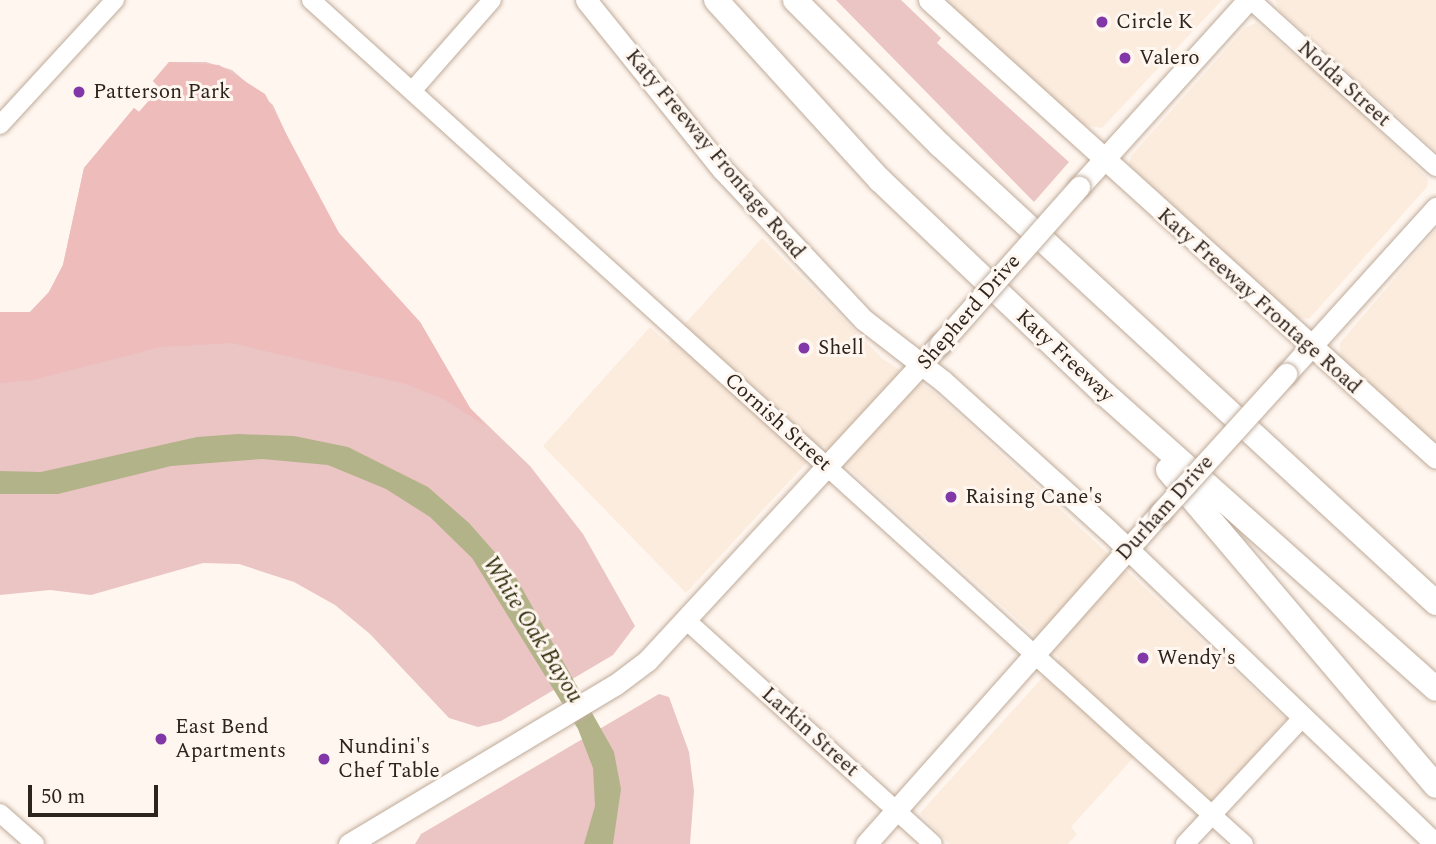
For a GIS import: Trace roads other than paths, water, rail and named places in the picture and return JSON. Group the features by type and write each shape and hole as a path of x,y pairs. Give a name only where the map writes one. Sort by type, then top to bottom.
{"highway":[{"name":"Katy Freeway","path":"716,0 880,180 1105,394 1436,689"},
{"path":"795,0 940,145 1436,603"},
{"path":"1105,394 1436,786"},
{"path":"1308,486 1436,581"}],"main road":[{"name":"Katy Freeway Frontage Road","path":"586,0 780,235 864,320 948,386 1128,549 1436,844"},
{"name":"Katy Freeway Frontage Road","path":"929,0 1436,458"},
{"name":"Shepherd Drive","path":"349,844 648,660 922,366 1079,187 1250,0"},
{"name":"Durham Drive","path":"866,844 1436,208"}],"street":[{"path":"0,125 115,0"},
{"name":"Cornish Street","path":"312,0 1244,844"},
{"path":"412,91 492,0"},
{"name":"Nolda Street","path":"1250,0 1436,167"},
{"name":"Larkin Street","path":"686,620 933,844"},
{"path":"1185,844 1303,717"},
{"path":"0,813 35,844"}],"water":[{"name":"White Oak Bayou","path":"238,434 294,436 348,447 428,487 469,523 514,574 614,752 621,789 613,844 584,844 595,806 593,768 578,729 472,558 430,517 386,489 328,465 262,459 171,466 58,494 0,494 0,471 41,472 197,437"}],"place":[{"name":"Circle K","path":"1102,22"},
{"name":"Valero","path":"1125,58"},
{"name":"Patterson Park","path":"79,92"},
{"name":"Shell","path":"804,348"},
{"name":"Raising Cane's","path":"951,497"},
{"name":"Wendy's","path":"1143,658"},
{"name":"East Bend Apartments","path":"161,739"},
{"name":"Nundini's Chef Table","path":"324,759"}]}
